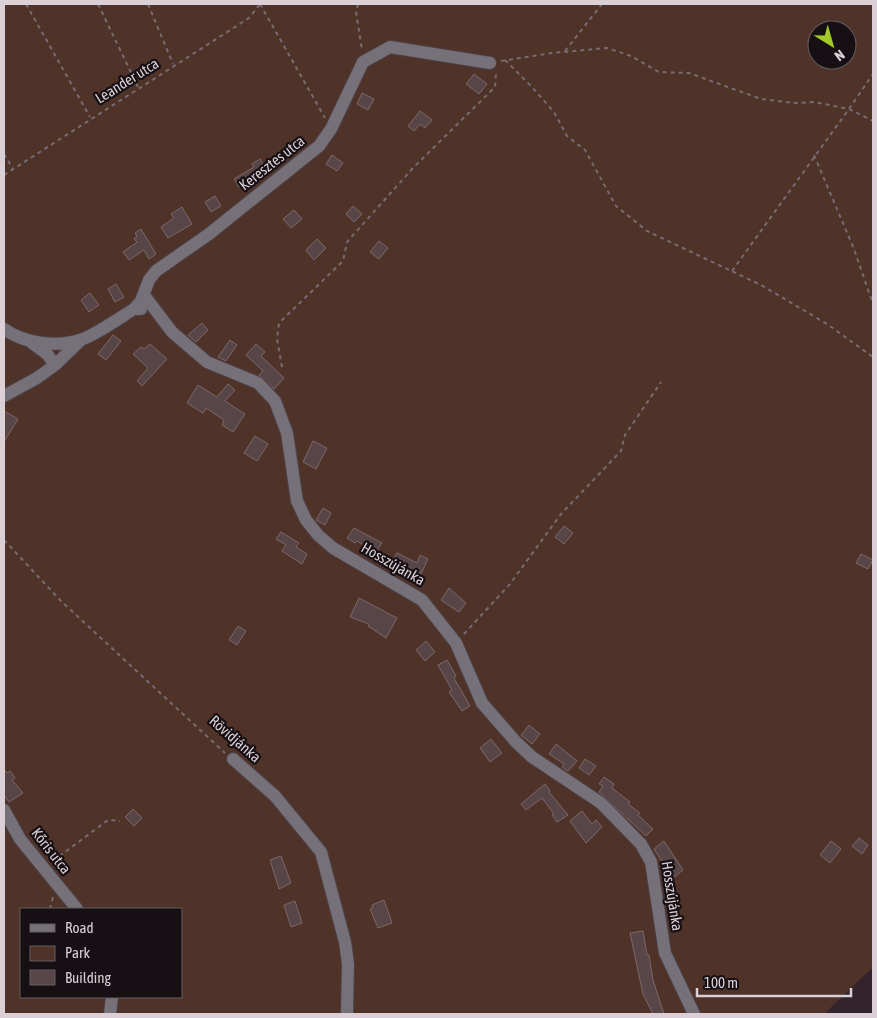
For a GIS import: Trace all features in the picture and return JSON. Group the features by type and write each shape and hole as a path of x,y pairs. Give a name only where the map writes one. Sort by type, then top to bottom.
{"street":[{"path":"363,62 390,47 490,63"},
{"name":"Keresztes utca","path":"4,329 21,340 32,342 60,342 82,339 134,309 142,302 149,280 156,271 209,234 304,160 319,146 331,129 363,62"},
{"path":"144,295 154,309"},
{"name":"Keresztes utca","path":"134,309 154,309"},
{"name":"Hosszújánka","path":"154,309 172,332 207,362 250,379 271,395 277,404 287,432 297,501 310,526 333,548 422,600 456,644 477,694 520,746 532,757 601,803 622,822 647,852 655,882 665,953 694,1014"},
{"path":"4,396 37,378 55,365 82,339"},
{"path":"32,342 47,354 55,365"},
{"name":"Rövidjánka","path":"233,759 274,796 321,852 345,942 348,964 347,1014"},
{"name":"Kőris utca","path":"4,810 20,839 76,908"},
{"path":"110,1014 112,998"}],"path":[{"path":"26,4 91,118"},
{"path":"98,4 138,87"},
{"path":"148,4 174,65"},
{"path":"260,4 331,129"},
{"name":"Leander utca","path":"4,175 56,143 138,87 249,18 260,4"},
{"path":"358,4 356,12 363,62"},
{"path":"565,52 602,4"},
{"path":"282,368 277,339 279,323 343,261 347,242 412,169 496,87 497,75 490,63 607,48 631,56 660,72 689,73 760,99 795,103 814,102 832,108 849,109 873,121"},
{"path":"504,60 554,112 567,136 585,150 616,206 647,231 762,285 818,319 873,357"},
{"path":"732,270 873,74"},
{"path":"4,154 13,169"},
{"path":"814,154 854,249 873,304"},
{"path":"456,644 506,590 562,514 621,451 626,436 661,382"},
{"name":"Rövidjánka","path":"4,540 61,602 233,759"},
{"path":"43,868 108,820 120,821"}],"green space":[{"path":"4,4 873,4 873,967 824,1014 4,1014"}],"building":[{"path":"474,74 487,84 479,94 466,84"},
{"path":"362,93 374,99 368,110 357,104"},
{"path":"420,111 432,120 425,128 420,124 414,131 408,126"},
{"path":"332,155 343,163 337,171 326,164"},
{"path":"260,159 267,170 239,187 234,179 254,167 252,164"},
{"path":"215,196 221,206 211,212 205,202"},
{"path":"353,206 362,214 354,222 346,214"},
{"path":"182,207 192,224 168,238 161,227 174,218 171,214"},
{"path":"294,210 302,219 291,228 283,219"},
{"path":"141,229 156,254 149,259 144,250 129,260 123,252 137,242 134,239 137,236 135,233"},
{"path":"317,239 326,248 314,260 306,250"},
{"path":"379,241 388,248 379,259 370,252"},
{"path":"116,284 124,297 115,302 108,289"},
{"path":"90,293 99,305 89,312 81,300"},
{"path":"202,323 208,330 196,342 188,335"},
{"path":"113,335 121,341 106,360 98,354"},
{"path":"230,340 237,345 226,361 218,357"},
{"path":"150,344 167,359 142,386 137,381 148,368 133,354 141,347 144,349"},
{"path":"256,344 265,352 261,356 284,378 274,389 259,375 263,371 246,355"},
{"path":"228,384 235,390 225,401 245,414 233,432 222,425 224,420 206,408 203,413 187,403 198,385 217,397"},
{"path":"4,411 18,419 4,442"},
{"path":"255,436 268,444 257,461 244,453"},
{"path":"313,441 327,448 316,469 303,462"},
{"path":"323,508 331,513 325,525 316,520"},
{"path":"564,526 573,533 564,544 555,537"},
{"path":"354,528 382,543 375,553 357,541 355,543 347,538"},
{"path":"281,532 299,543 296,547 307,554 302,564 282,551 286,545 276,539"},
{"path":"397,553 417,563 420,555 428,559 421,574 402,564 400,568 391,564"},
{"path":"861,554 873,560 868,569 856,563"},
{"path":"449,588 466,603 459,612 441,600"},
{"path":"359,598 397,618 386,638 368,626 369,624 350,617"},
{"path":"238,626 246,631 237,645 229,640"},
{"path":"426,641 435,652 425,661 416,650"},
{"path":"447,660 456,676 454,678 470,706 462,711 449,692 452,690 438,665"},
{"path":"529,725 540,734 532,744 521,735"},
{"path":"491,739 502,753 490,762 480,748"},
{"path":"556,744 577,761 568,771 562,767 564,764 549,754"},
{"path":"585,759 596,766 589,775 579,768"},
{"path":"4,769 7,773 10,771 15,778 12,780 23,793 9,802 4,795"},
{"path":"604,777 614,784 612,788 630,802 628,804 640,813 638,815 653,829 646,836 599,792 603,786 599,784"},
{"path":"545,784 549,792 568,815 557,822 552,815 554,814 542,798 526,810 521,804"},
{"path":"133,809 142,818 134,826 125,817"},
{"path":"582,811 592,824 596,820 602,827 586,843 570,821"},
{"path":"859,838 868,845 862,854 852,846"},
{"path":"664,841 683,870 673,878 654,849"},
{"path":"831,841 841,849 830,863 820,855"},
{"path":"281,856 291,883 279,889 270,860"},
{"path":"384,900 392,923 378,928 370,909 373,908 372,905"},
{"path":"295,901 302,923 291,927 284,905"},
{"path":"643,931 653,980 664,1014 653,1014 643,994 630,933"}]}
